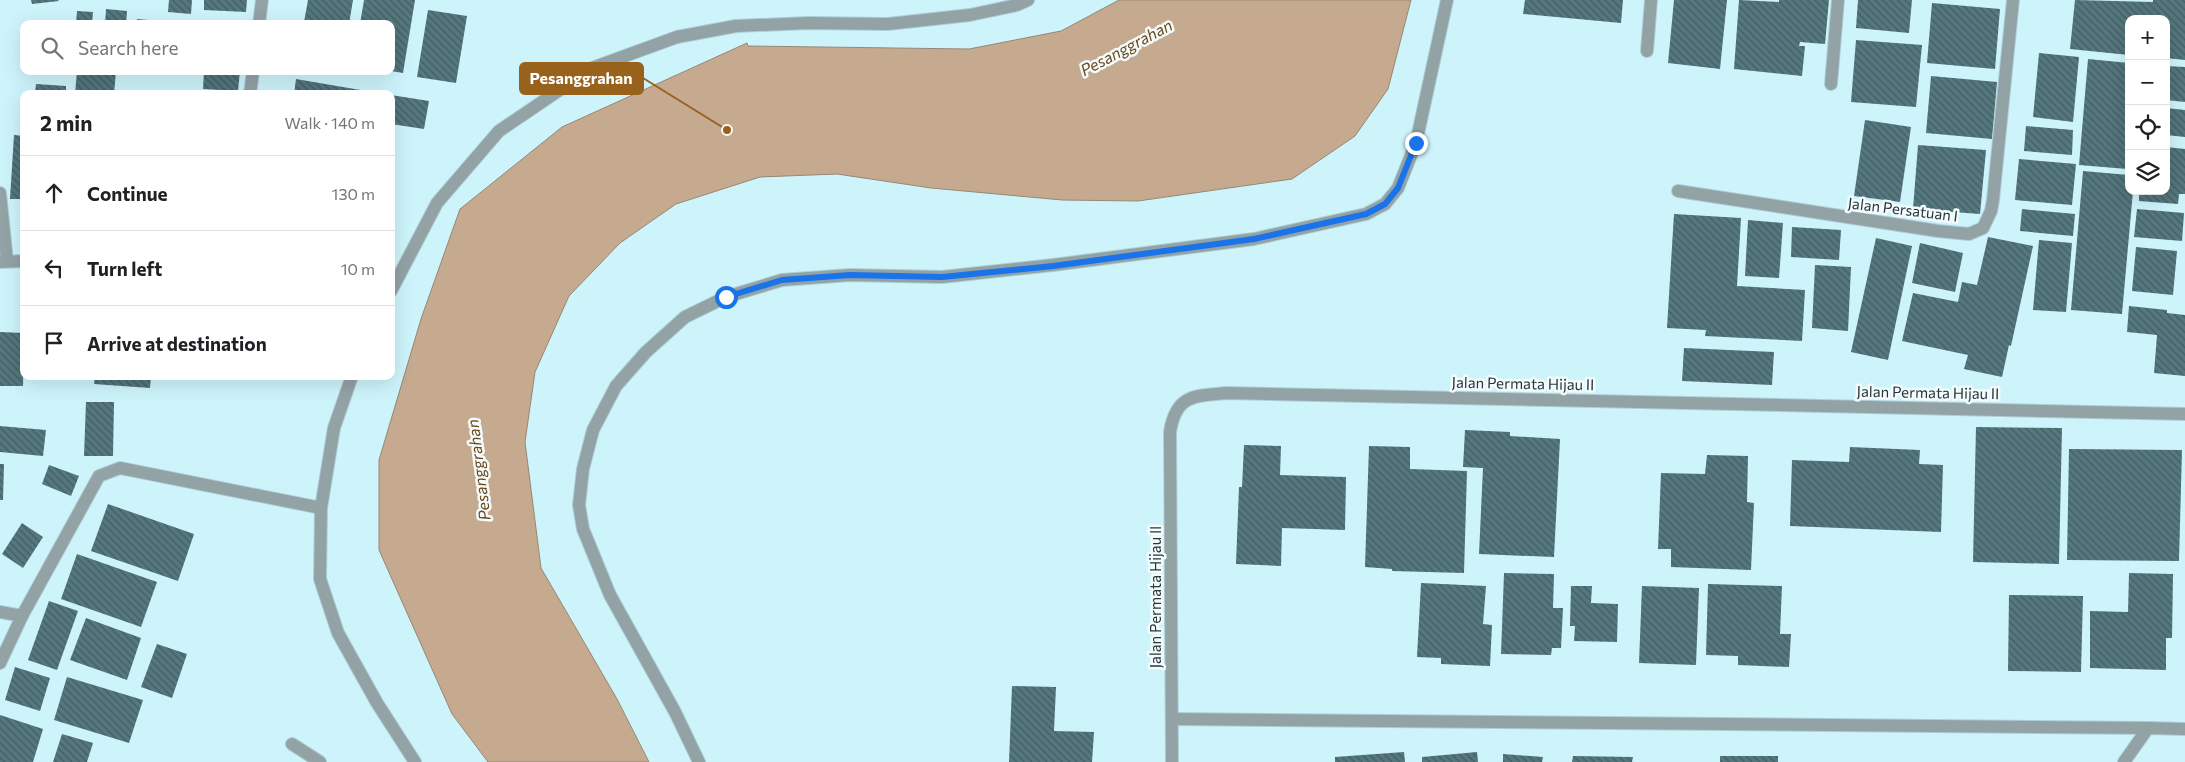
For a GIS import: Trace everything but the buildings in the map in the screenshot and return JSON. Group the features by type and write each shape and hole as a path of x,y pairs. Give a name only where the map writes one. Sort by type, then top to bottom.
{"street":[{"path":"260,20 262,0"},
{"path":"395,282 437,203 499,131 592,68 678,37 736,26 888,24 970,15 1017,5 1028,0"},
{"path":"699,762 675,712 610,595 583,529 579,504 583,469 593,430 616,386 646,352 685,317 726,297 782,280 850,275 942,277 1053,266 1254,239 1366,214 1385,204 1398,188 1416,143 1448,0"},
{"path":"1647,50 1651,0"},
{"path":"1831,84 1838,0"},
{"name":"Jalan Persatuan I","path":"1678,192 1938,231 1969,234 1983,228 1991,211 1993,200 2014,0"},
{"path":"251,90 252,75"},
{"path":"0,193 4,262 20,261"},
{"path":"351,380 334,428 321,508 320,578 338,633 376,703 415,762"},
{"name":"Jalan Permata Hijau II","path":"1172,762 1170,432 1172,416 1182,404 1193,396 1227,393 2185,414"},
{"path":"0,663 22,616 98,476 108,471 120,468 321,508"},
{"path":"0,612 22,616"},
{"path":"1172,720 2185,729"},
{"path":"2124,762 2148,728"},
{"path":"292,744 320,762"}],"water":[{"path":"1119,0 1411,0 1388,89 1355,136 1292,179 1138,201 1062,200 931,188 837,174 760,177 676,204 620,243 569,296 535,372 525,442 541,568 617,699 649,762 488,762 452,714 379,550 379,460 421,319 460,209 562,127 747,43 748,46 969,49 1061,31"}],"place":[{"name":"Pesanggrahan","path":"727,130"}],"route":[{"path":"726,297 782,280 850,275 942,277 1053,266 1254,239 1366,214 1385,204 1398,188 1416,143"}]}
